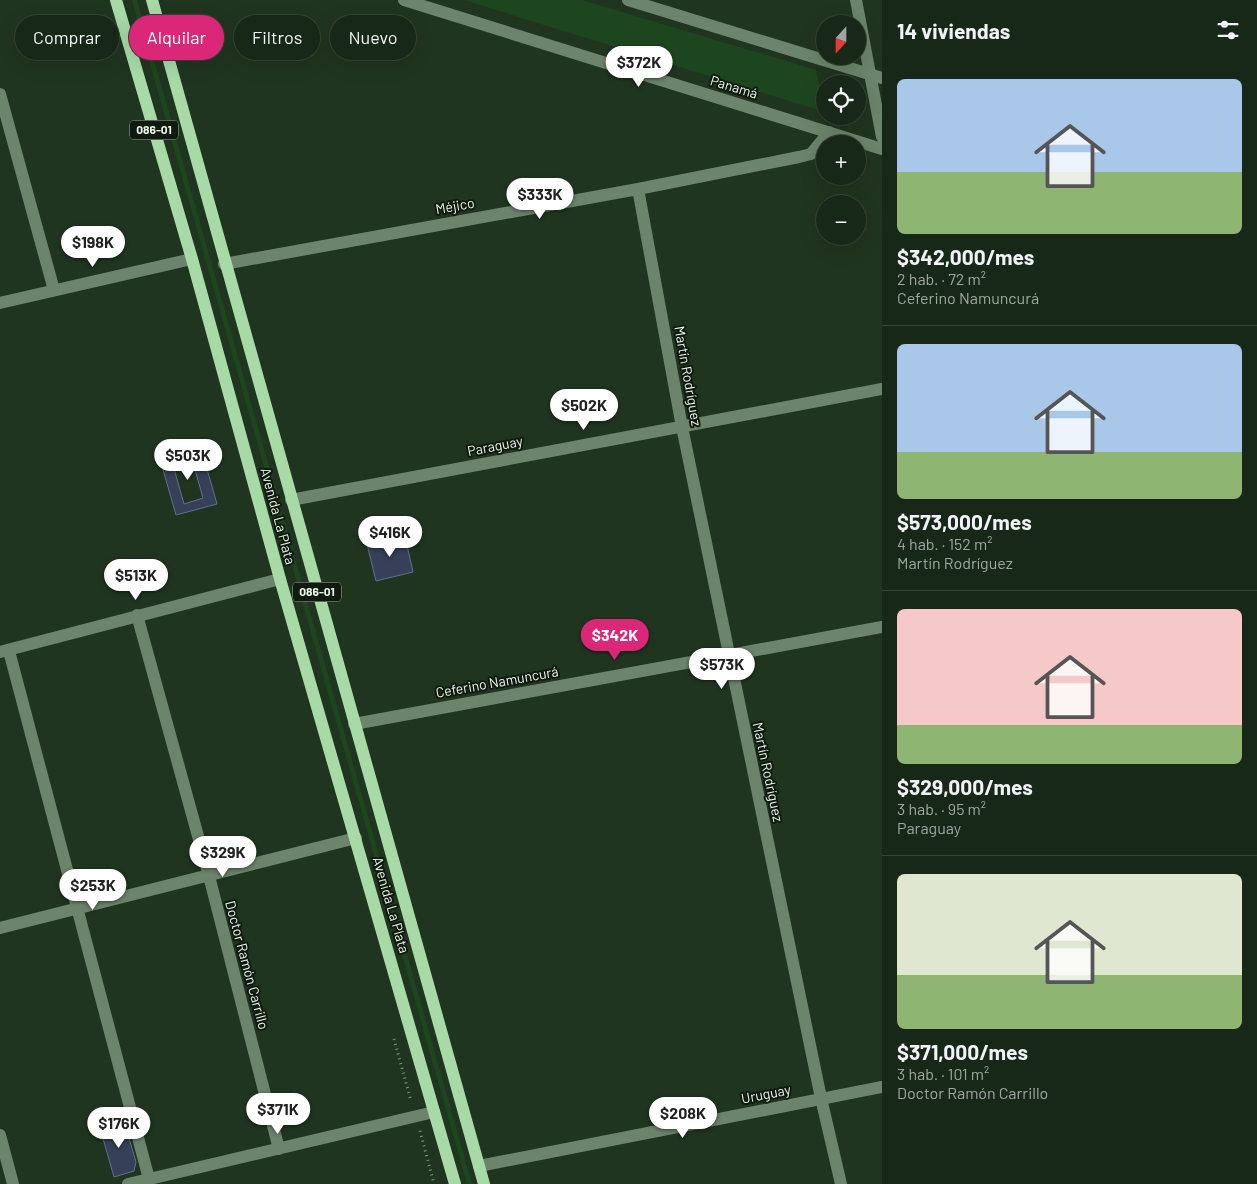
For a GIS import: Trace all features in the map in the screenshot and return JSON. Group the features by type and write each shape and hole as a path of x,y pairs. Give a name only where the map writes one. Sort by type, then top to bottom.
{"main road":[{"name":"Avenida La Plata","path":"116,0 192,259 280,579 455,1184"},
{"name":"Avenida La Plata","path":"152,0 224,264 484,1184"}],"street":[{"name":"Panamá","path":"404,0 882,149"},
{"path":"628,0 876,76"},
{"path":"856,0 876,76 882,138"},
{"path":"0,94 54,290"},
{"name":"Méjico","path":"224,264 638,189 811,154 829,132"},
{"name":"Martín Rodríguez","path":"638,189 682,427 821,1098 841,1184"},
{"path":"0,303 192,259"},
{"name":"Paraguay","path":"291,500 882,389"},
{"path":"149,1179 78,908 4,652 137,615 280,579"},
{"name":"Doctor Ramón Carrillo","path":"137,615 209,876 279,1149"},
{"name":"Ceferino Namuncurá","path":"354,724 882,627"},
{"path":"0,928 356,838"},
{"name":"Uruguay","path":"479,1166 882,1087"},
{"path":"128,1184 434,1112"},
{"path":"0,1136 13,1184"}],"green space":[{"path":"132,0 137,0 141,15 136,15"},
{"path":"464,0 582,0 816,70 816,109"},
{"path":"149,60 154,60 472,1184 467,1184"}],"building":[{"path":"201,448 217,504 176,515 160,459","holes":["192,459 203,498 184,504 173,465"]},
{"path":"405,536 413,572 376,581 367,544"},
{"path":"124,1121 136,1162 134,1171 114,1177 100,1128"}]}
